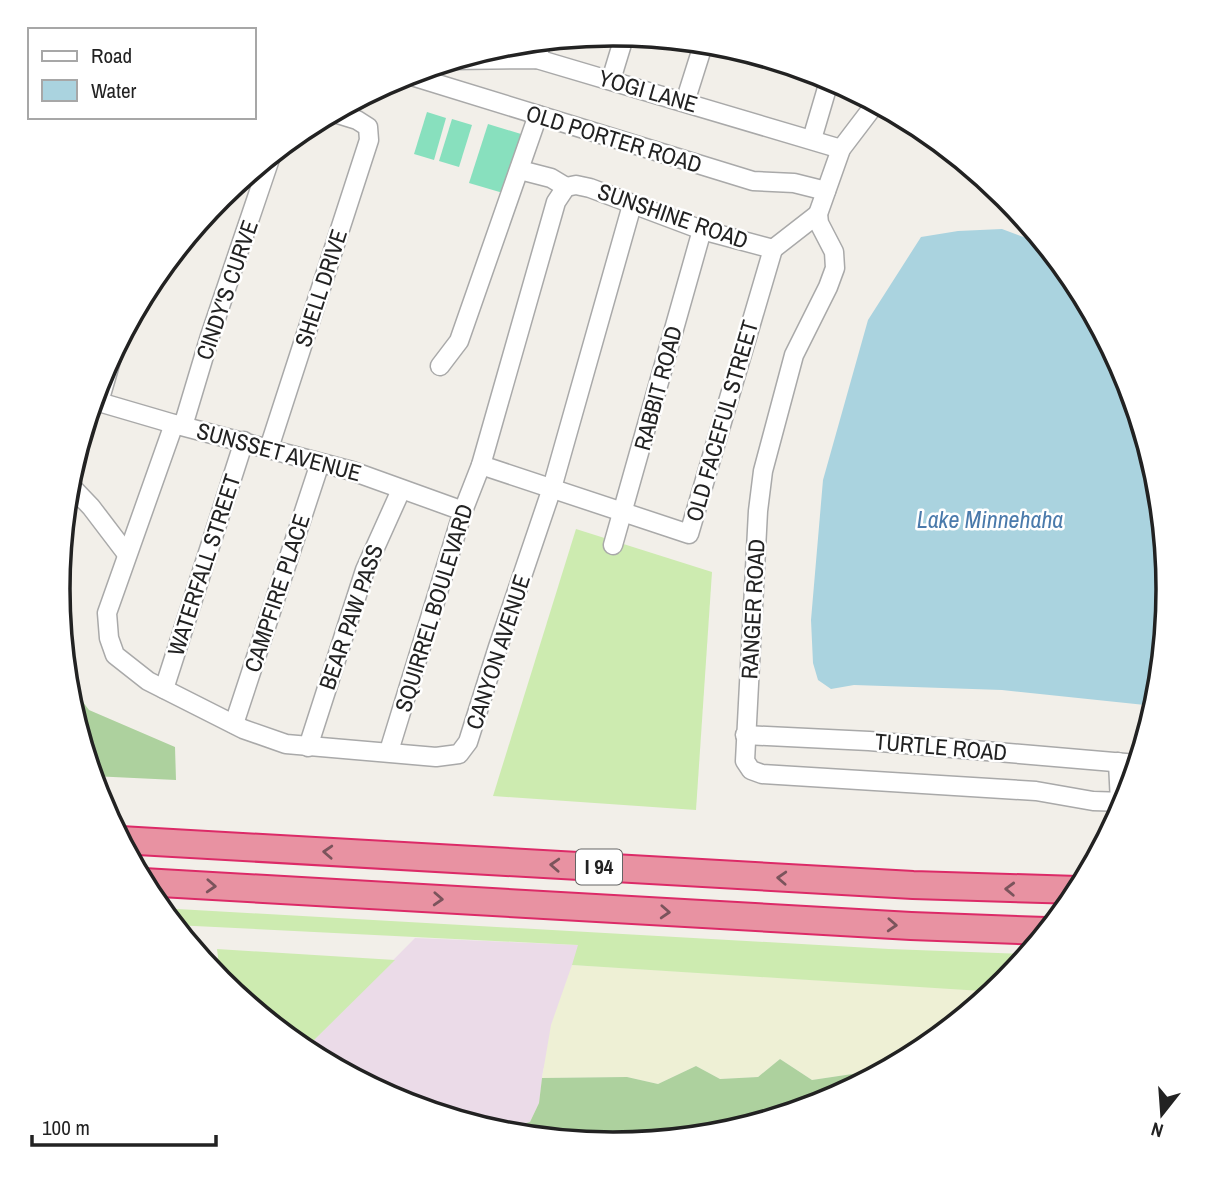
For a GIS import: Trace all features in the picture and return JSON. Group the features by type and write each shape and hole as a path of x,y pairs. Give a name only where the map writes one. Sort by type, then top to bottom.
{"highway":[{"name":"I 94","path":"131,841 900,884 1064,890"},
{"name":"I 94","path":"156,883 911,926 1034,931"}],"street":[{"path":"611,80 621,46"},
{"path":"537,59 539,50"},
{"path":"685,102 701,53"},
{"name":"YOGI LANE","path":"491,60 537,59 841,149"},
{"name":"OLD PORTER ROAD","path":"424,80 753,181 794,183 826,191"},
{"path":"812,139 827,90"},
{"path":"818,214 841,149 870,110"},
{"path":"440,366 459,341 538,115"},
{"name":"SHELL DRIVE","path":"269,448 369,140 368,127 344,116"},
{"name":"SUNSHINE ROAD","path":"520,170 551,178 566,187 576,185 590,188 702,230 773,249 818,214"},
{"name":"CINDY'S CURVE","path":"127,553 179,425 266,171"},
{"path":"481,465 556,202 566,187"},
{"name":"CANYON AVENUE","path":"127,553 107,613 108,638 116,655 148,681 234,724 286,744 447,757 459,754 466,748 552,488 632,205"},
{"name":"RANGER ROAD","path":"818,214 819,223 834,252 835,268 794,355 763,471 758,510 745,761 751,769 762,774 1036,791 1112,802"},
{"name":"RABBIT ROAD","path":"613,545 702,230"},
{"name":"OLD FACEFUL STREET","path":"481,465 689,534 773,249"},
{"name":"SUNSSET AVENUE","path":"102,403 352,471 463,511"},
{"name":"WATERFALL STREET","path":"164,689 244,441"},
{"name":"CAMPFIRE PLACE","path":"234,724 320,463"},
{"name":"SQUIRREL BOULEVARD","path":"389,751 463,511 481,465"},
{"name":"BEAR PAW PASS","path":"309,747 365,570 401,490"},
{"path":"78,494 127,553"},
{"name":"TURTLE ROAD","path":"745,735 869,741 1127,763"},
{"path":"1118,762 1120,780"}],"shaded area":[{"path":"415,938 579,945 543,1071 539,1103 530,1122 523,1124 507,1121 438,1103 372,1076 313,1041"}],"green space":[{"path":"427,112 446,118 434,160 414,154"},
{"path":"452,119 472,125 459,167 439,161"},
{"path":"488,124 521,134 503,193 469,183"},
{"path":"576,529 712,572 696,810 493,796"},
{"path":"81,700 89,710 175,747 176,780 103,777"},
{"path":"175,909 889,949 1014,954 977,991 572,965 578,945 187,926"},
{"path":"217,949 395,960 313,1041 254,997 219,962"},
{"path":"572,965 978,990 914,1040 858,1073 812,1080 780,1059 758,1077 720,1079 696,1066 658,1084 627,1077 542,1078 551,1025"},
{"path":"780,1059 812,1080 858,1073 787,1103 683,1127 612,1132 523,1124 530,1122 539,1103 542,1078 627,1077 658,1084 696,1066 720,1079 758,1077"}],"water":[{"name":"Lake Minnehaha","path":"1002,229 1028,239 1083,317 1100,348 1127,414 1151,518 1156,588 1151,659 1143,705 1002,690 854,685 831,689 818,680 813,663 811,620 823,480 868,320 921,237 958,231"}]}
